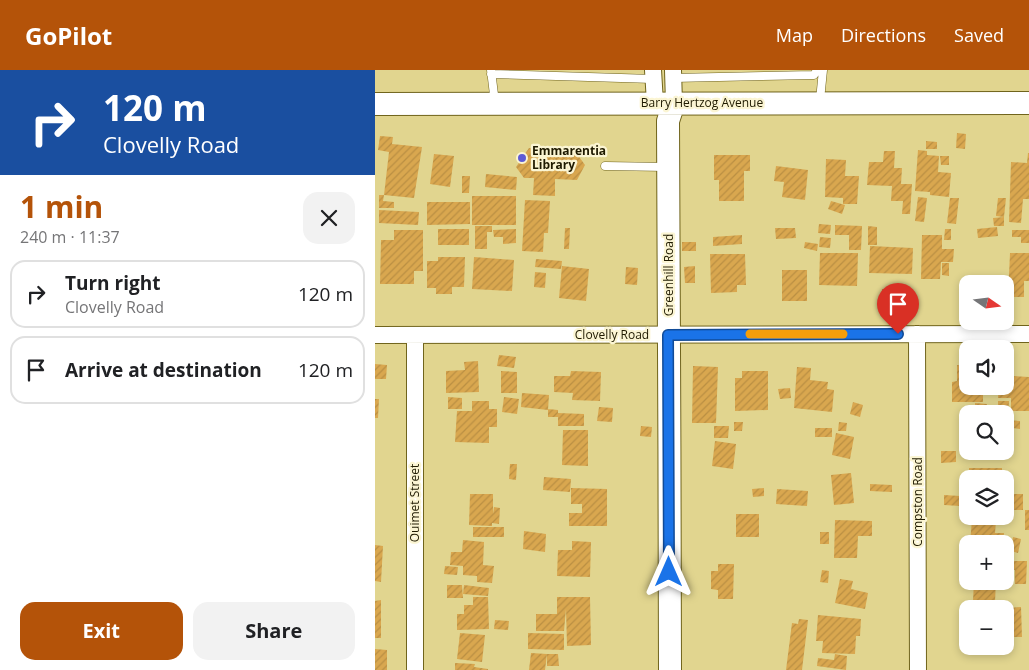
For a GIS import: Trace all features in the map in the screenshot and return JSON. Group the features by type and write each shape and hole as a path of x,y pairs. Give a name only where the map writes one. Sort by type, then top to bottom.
{"main road":[{"name":"Barry Hertzog Avenue","path":"375,104 495,104 666,109 820,103 1029,103"},
{"name":"Greenhill Road","path":"666,109 668,167 670,670"}],"street":[{"name":"Greenhill Road","path":"653,74 666,109"},
{"name":"Greenhill Road","path":"666,109 673,74"},
{"name":"Compston Road","path":"917,334 918,670"},
{"name":"Clovelly Road","path":"375,336 1029,334"},
{"name":"Ouimet Street","path":"415,335 415,670"}],"lane":[{"path":"673,74 813,75 817,70"},
{"path":"820,103 823,70"},
{"path":"495,104 491,72 653,74"},
{"path":"605,166 668,167"}],"building":[{"path":"957,133 966,134 965,149 956,148"},
{"path":"380,136 393,137 392,144 422,147 414,198 384,195 389,152 378,150"},
{"path":"926,141 937,142 937,149 926,149"},
{"path":"529,148 575,151 585,165 577,180 555,179 555,196 533,195 534,178 524,178 516,167"},
{"path":"918,150 927,151 927,155 939,156 938,172 951,173 949,197 930,195 930,192 915,191"},
{"path":"884,151 895,151 894,168 902,168 901,184 912,184 910,214 902,214 903,201 891,201 892,186 867,185 869,162 883,162"},
{"path":"1028,153 1029,199 1023,199 1021,223 1009,222 1011,162 1027,163"},
{"path":"434,154 454,156 450,187 430,184"},
{"path":"714,155 750,155 750,171 744,171 744,201 719,201 719,180 714,180"},
{"path":"940,156 949,156 949,165 941,165"},
{"path":"826,159 846,160 845,176 859,176 857,204 843,204 843,198 825,197"},
{"path":"776,166 808,170 805,200 782,197 784,182 774,181"},
{"path":"486,174 517,177 516,190 485,187"},
{"path":"462,176 470,176 469,193 462,193"},
{"path":"379,195 384,195 383,201 394,202 394,208 379,208"},
{"path":"472,196 516,196 516,225 472,225"},
{"path":"918,197 927,198 924,222 915,221"},
{"path":"950,198 959,198 956,224 947,223"},
{"path":"998,198 1006,198 1004,217 996,216"},
{"path":"525,200 550,201 548,233 544,233 543,252 522,251"},
{"path":"831,201 845,205 842,214 828,209"},
{"path":"427,202 470,202 470,224 427,225"},
{"path":"379,210 419,212 418,225 379,223"},
{"path":"1004,217 1004,226 994,226 993,218"},
{"path":"819,224 831,225 830,234 818,233"},
{"path":"835,225 862,226 861,250 849,250 849,235 835,235"},
{"path":"475,226 492,226 492,232 487,232 487,249 475,249"},
{"path":"868,226 877,227 877,245 868,245"},
{"path":"997,227 998,236 978,238 977,229"},
{"path":"565,228 570,228 569,249 564,249"},
{"path":"775,228 795,228 796,238 776,239"},
{"path":"438,229 469,229 469,245 438,245"},
{"path":"516,229 516,243 503,244 503,237 494,237 493,230"},
{"path":"945,229 951,229 951,240 944,240"},
{"path":"394,230 423,230 423,271 414,271 414,284 380,284 381,240 394,240"},
{"path":"1012,230 1029,230 1029,243 1021,243 1021,237 1012,237"},
{"path":"742,235 742,244 713,246 713,237"},
{"path":"922,235 942,235 942,249 954,249 953,262 941,262 940,279 921,279"},
{"path":"820,237 831,238 830,248 819,247"},
{"path":"682,242 696,242 696,251 682,251"},
{"path":"805,242 818,244 817,251 804,248"},
{"path":"870,246 913,248 912,274 869,273"},
{"path":"820,253 858,253 857,286 819,285"},
{"path":"1010,253 1029,253 1029,281 1024,281 1024,297 1014,297 1014,275 1009,275"},
{"path":"710,254 745,254 746,285 737,285 737,292 711,293"},
{"path":"438,257 465,257 464,287 452,287 452,294 436,294 436,288 427,288 427,261 438,261"},
{"path":"474,257 514,260 512,291 472,289"},
{"path":"536,259 562,261 561,269 535,267"},
{"path":"942,263 949,263 949,276 942,275"},
{"path":"562,266 589,269 586,301 559,298"},
{"path":"695,266 695,283 685,283 684,267"},
{"path":"626,267 638,268 637,285 625,284"},
{"path":"782,270 807,270 807,301 782,301"},
{"path":"535,272 546,273 545,288 534,287"},
{"path":"882,289 891,290 889,310 881,309"},
{"path":"499,355 516,357 514,368 497,366"},
{"path":"478,361 479,392 446,393 446,371 465,370 464,362"},
{"path":"375,364 387,365 386,379 375,379"},
{"path":"957,365 959,365 959,395 983,395 983,402 952,402 952,382 957,381"},
{"path":"693,366 718,367 716,423 692,423"},
{"path":"797,367 811,368 810,380 828,382 827,389 834,390 832,412 794,408"},
{"path":"501,371 517,372 517,393 501,393"},
{"path":"571,371 601,372 600,401 572,400 573,393 554,392 554,376 570,376"},
{"path":"742,371 768,371 768,410 735,411 735,378 742,378"},
{"path":"1014,376 1029,377 1029,411 1014,411 1014,405 1011,405 1011,398 998,398 998,395 1014,395"},
{"path":"790,388 791,398 780,399 778,389"},
{"path":"522,393 549,395 548,410 521,407"},
{"path":"448,397 462,398 462,409 448,409"},
{"path":"504,397 519,399 517,414 502,412"},
{"path":"375,399 379,399 378,418 375,418"},
{"path":"472,401 489,401 489,409 497,409 497,427 489,427 489,443 455,442 457,411 472,411"},
{"path":"998,401 1009,401 1009,405 998,405"},
{"path":"853,402 863,405 860,417 850,414"},
{"path":"975,403 987,404 987,405 975,405"},
{"path":"599,407 613,408 612,422 597,421"},
{"path":"548,409 558,410 558,413 584,414 584,426 558,426 558,417 548,417"},
{"path":"1014,421 1020,421 1020,429 1014,428"},
{"path":"734,422 743,422 742,431 734,431"},
{"path":"839,422 847,423 846,431 838,431"},
{"path":"641,426 652,427 651,437 640,436"},
{"path":"714,426 729,426 728,438 714,438"},
{"path":"815,428 832,428 832,437 815,437"},
{"path":"563,430 588,430 588,466 562,465"},
{"path":"836,433 854,437 850,459 832,455"},
{"path":"715,441 736,444 733,469 712,466"},
{"path":"941,451 956,451 956,462 941,463"},
{"path":"510,464 517,464 516,480 509,479"},
{"path":"969,468 1002,468 1002,470 969,470"},
{"path":"851,473 854,503 834,505 831,475"},
{"path":"544,477 571,479 570,492 543,490"},
{"path":"870,484 892,485 892,492 870,491"},
{"path":"571,488 607,489 607,526 569,526 569,513 582,513 582,504 571,504"},
{"path":"764,488 764,496 753,497 752,489"},
{"path":"777,489 808,491 807,506 776,504"},
{"path":"470,494 493,494 493,514 494,507 500,508 499,524 492,523 492,526 469,525"},
{"path":"1014,494 1023,494 1023,510 1014,510"},
{"path":"944,495 959,496 959,506 944,505"},
{"path":"1025,510 1029,510 1029,530 1025,530"},
{"path":"736,514 759,514 759,537 736,537"},
{"path":"835,520 872,521 872,536 858,536 857,558 834,558"},
{"path":"972,525 996,525 995,533 1004,533 1004,535 971,535"},
{"path":"473,527 504,527 504,537 473,537"},
{"path":"524,531 546,534 545,552 523,549"},
{"path":"820,532 829,532 829,544 820,544"},
{"path":"1014,537 1021,539 1018,553 1014,552"},
{"path":"463,540 484,542 483,565 494,566 492,583 477,582 477,576 463,575 463,566 450,565 451,552 462,552"},
{"path":"572,541 591,542 590,577 557,576 558,550 572,550"},
{"path":"375,545 383,546 381,582 375,581"},
{"path":"1014,561 1027,561 1026,584 1015,584"},
{"path":"718,564 734,564 733,599 718,599 718,590 711,589 711,571 718,571"},
{"path":"445,566 458,567 457,575 444,574"},
{"path":"822,570 829,571 828,583 820,582"},
{"path":"840,579 853,581 851,589 868,593 865,609 835,603"},
{"path":"447,585 462,585 463,598 447,598"},
{"path":"464,585 489,588 488,596 463,594"},
{"path":"974,590 996,590 995,600 973,600"},
{"path":"473,597 488,597 489,629 457,630 457,614 464,614 464,605 473,605"},
{"path":"557,597 590,597 591,645 567,646 566,609 564,631 536,631 536,614 557,614"},
{"path":"381,600 381,638 375,638 375,601"},
{"path":"1014,607 1021,607 1022,637 1014,637"},
{"path":"818,615 861,619 860,636 856,636 855,654 822,653 823,641 816,641"},
{"path":"799,619 808,620 802,670 786,670 792,623 798,624"},
{"path":"495,620 509,621 508,630 494,629"},
{"path":"460,633 485,635 482,662 457,659"},
{"path":"528,633 564,634 564,650 528,649"},
{"path":"375,649 387,650 387,670 375,670"},
{"path":"531,653 547,654 545,670 529,670"},
{"path":"547,654 558,654 559,666 547,666"},
{"path":"835,654 847,656 846,670 817,666 818,658 834,660"},
{"path":"455,663 475,664 474,667 488,670 455,670"}],"slow traffic":[{"path":"750,334 843,334"}],"place":[{"name":"Emmarentia Library","path":"522,158"}],"route":[{"path":"669,572 668,335 898,334"}]}
